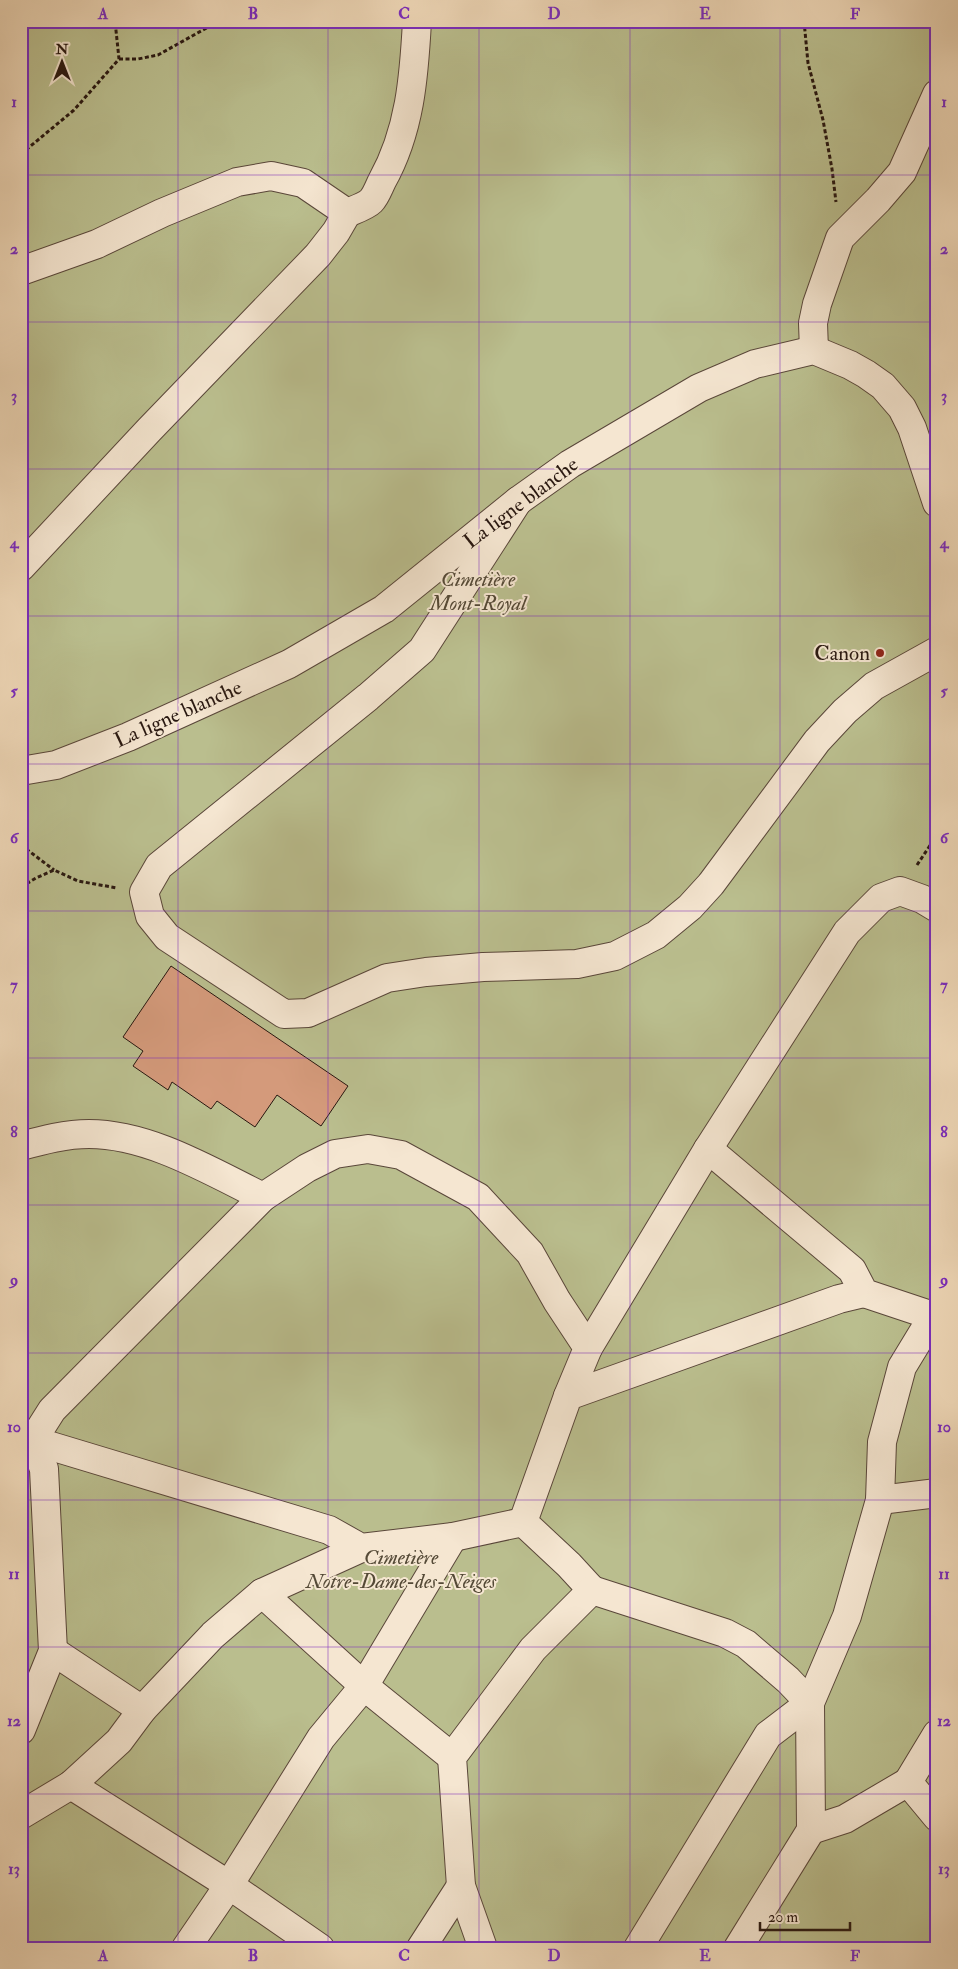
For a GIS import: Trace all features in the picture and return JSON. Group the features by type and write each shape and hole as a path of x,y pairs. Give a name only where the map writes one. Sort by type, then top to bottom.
{"lane":[{"path":"21,567 149,430 318,255 336,232 347,213 371,201 400,144 413,83 417,21"},
{"path":"937,94 902,172 878,200 840,238 817,304 813,323 814,350 866,374 884,386 902,408 912,428 937,503"},
{"path":"21,271 97,244 162,213 237,182 271,176 303,183 347,213"},
{"name":"La ligne blanche","path":"21,771 56,765 128,737 289,664 384,609 518,501 570,464 699,388 755,364 814,350"},
{"path":"518,501 422,650 159,866 144,892 150,916 167,937 284,1014 308,1013 387,978 483,966 578,964 615,956 656,935 690,907 711,884 817,741 845,711 874,686 937,652"},
{"path":"523,1522 568,1396 588,1348 708,1148 847,932 881,898 900,891 922,899 937,908"},
{"path":"21,1146 51,1138 89,1134 142,1141 196,1164 263,1197"},
{"path":"25,1442 52,1410 263,1197 307,1168 335,1154 368,1148 401,1154 478,1197 530,1253 557,1301 588,1348"},
{"path":"708,1148 852,1270 864,1293"},
{"path":"568,1396 839,1299 864,1293 935,1315 902,1367 882,1442 880,1500 847,1616 810,1704 811,1830 738,1948"},
{"path":"25,1442 329,1530 361,1548"},
{"path":"21,1730 53,1651 44,1469 25,1442"},
{"path":"880,1500 937,1493"},
{"path":"21,1815 71,1784 119,1741 142,1710 213,1635 262,1593 361,1548 453,1537 523,1522"},
{"path":"523,1522 569,1565 592,1590 725,1633 746,1644 788,1680 810,1704"},
{"path":"186,1948 229,1886 321,1738 364,1686 453,1537"},
{"path":"484,1948 461,1886 452,1757 533,1649 592,1590"},
{"path":"262,1593 364,1686 452,1757"},
{"path":"53,1651 142,1710"},
{"path":"638,1948 768,1735 810,1704"},
{"path":"811,1830 845,1819 908,1782 937,1734"},
{"path":"908,1782 937,1817"},
{"path":"71,1784 229,1886 320,1948"},
{"path":"421,1948 461,1886"}],"path":[{"path":"21,154 74,110 119,59 115,21"},
{"path":"119,59 138,59 158,54 219,21"},
{"path":"804,21 808,63 823,120 832,169 840,238"},
{"path":"900,891 937,835"},
{"path":"21,846 54,870 78,881 144,892"},
{"path":"21,888 36,878 54,870"}],"green space":[{"path":"21,21 937,21 937,1948 21,1948"}],"building":[{"path":"171,966 348,1086 321,1126 277,1095 255,1127 217,1101 211,1109 172,1082 168,1090 133,1066 143,1051 123,1037"}],"place":[{"name":"Canon","path":"880,653"}],"park label":[{"name":"Cimetière Mont-Royal","path":"478,591"},
{"name":"Cimetière Notre-Dame-des-Neiges","path":"401,1569"}]}
